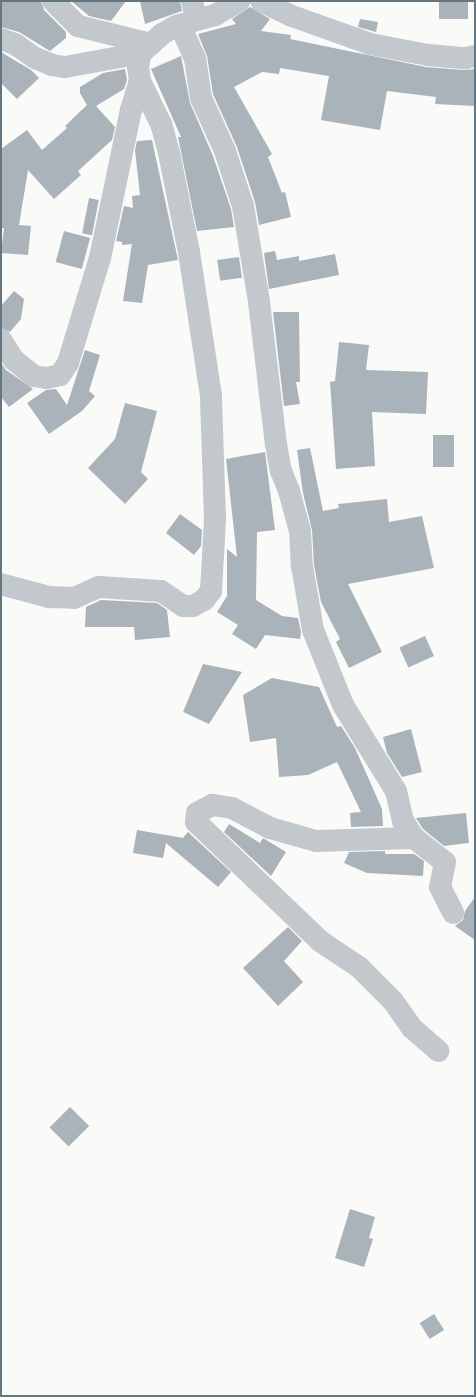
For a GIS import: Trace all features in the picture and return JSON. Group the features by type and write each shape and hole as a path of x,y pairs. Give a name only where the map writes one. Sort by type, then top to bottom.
{"street":[{"path":"53,1 78,26 146,48"},
{"path":"1,584 48,597 74,598 99,587 162,591 183,606 193,606 204,600 212,591 215,520 211,396 189,252 169,153 161,124 140,81 138,66 146,48 162,34 189,15 215,15 239,1"},
{"path":"261,1 331,32 370,44 428,55 465,58 475,56"},
{"path":"189,15 201,98 225,151 243,206 259,302 276,444 281,471 289,491 300,530 302,566 313,630 343,705 396,791 403,821 414,838 445,862 440,887 452,913"},
{"path":"1,39 15,44 35,58 52,65 65,67 146,48"},
{"path":"1,340 14,360 34,376 47,378 60,374 68,363 100,258 132,110 140,81"},
{"path":"414,838 316,841 270,828 232,808 212,805 197,812 196,822 320,941 358,968 393,1001 412,1028 438,1052"}],"building":[{"path":"1,1 41,1 44,10 66,32 66,38 50,51 19,32 1,27"},
{"path":"71,1 126,1 111,21 89,16"},
{"path":"140,1 180,1 182,11 145,24"},
{"path":"439,1 468,1 468,19 439,19"},
{"path":"250,7 270,19 261,31 291,35 290,39 426,67 464,70 475,69 475,106 435,104 436,97 387,91 380,130 321,120 329,76 280,68 279,74 262,72 234,87 272,154 268,157 282,193 285,192 291,217 259,225 255,202 237,147 213,94 207,56 198,34 236,24 232,19"},
{"path":"360,19 378,22 376,32 358,27"},
{"path":"1,52 31,70 39,78 17,99 1,83"},
{"path":"181,56 190,103 213,156 231,209 234,227 197,231 178,137 181,137 151,69"},
{"path":"125,69 127,80 124,89 96,106 115,127 112,140 78,171 81,175 54,199 28,170 19,225 31,226 28,255 1,253 4,228 1,228 1,149 27,130 42,150 67,128 65,126 87,105 80,93 80,87 103,73"},
{"path":"152,140 178,260 148,265 142,303 123,301 132,244 122,245 122,242 116,241 124,206 133,208 132,196 140,195 135,150 137,141"},
{"path":"89,198 99,200 92,235 82,233"},
{"path":"64,231 90,238 82,269 56,262"},
{"path":"275,251 277,260 299,256 299,261 335,254 339,275 269,289 264,253"},
{"path":"239,257 242,278 220,281 217,260"},
{"path":"14,291 24,299 21,319 10,332 1,328 1,306"},
{"path":"273,312 299,312 300,382 296,382 300,404 284,406"},
{"path":"339,342 369,345 366,370 428,372 426,414 372,412 375,466 336,469 330,382 335,381"},
{"path":"85,350 100,355 89,391 95,396 82,411 49,434 27,403 46,390 56,389 67,405"},
{"path":"1,363 6,370 33,389 9,407 1,397"},
{"path":"125,403 157,411 141,472 148,479 125,504 88,468 115,439"},
{"path":"433,435 454,435 454,467 433,467"},
{"path":"310,448 323,511 339,508 338,504 387,499 389,522 422,516 434,568 348,584 382,652 349,668 336,642 340,639 321,602 314,565 312,530 303,493 297,450"},
{"path":"265,452 275,530 257,532 256,600 282,616 298,618 301,632 300,639 265,635 256,649 232,634 238,625 217,612 227,596 227,549 237,557 226,459"},
{"path":"180,514 202,530 201,546 194,555 166,533"},
{"path":"101,600 157,603 167,610 170,637 135,640 134,627 85,627 86,607"},
{"path":"425,636 434,656 408,667 399,647"},
{"path":"203,664 242,672 209,724 183,712"},
{"path":"272,678 319,687 337,727 341,726 355,748 382,809 383,826 351,827 350,813 361,812 337,762 308,775 279,777 276,738 250,742 243,695"},
{"path":"411,729 422,772 402,777 387,753 383,737"},
{"path":"466,813 469,843 444,846 423,829 416,818"},
{"path":"229,824 260,843 263,838 286,852 271,876 224,832"},
{"path":"137,830 183,838 188,832 231,872 218,887 166,843 163,858 133,853"},
{"path":"385,851 385,854 414,854 424,861 423,876 367,873 344,863 349,852"},
{"path":"475,897 475,940 455,926 463,920 465,911"},
{"path":"288,927 302,941 284,961 303,982 278,1006 243,968"},
{"path":"70,1107 89,1126 69,1147 49,1128"},
{"path":"350,1209 375,1217 369,1238 373,1239 364,1267 335,1258"},
{"path":"434,1314 444,1330 430,1339 420,1323"}]}
